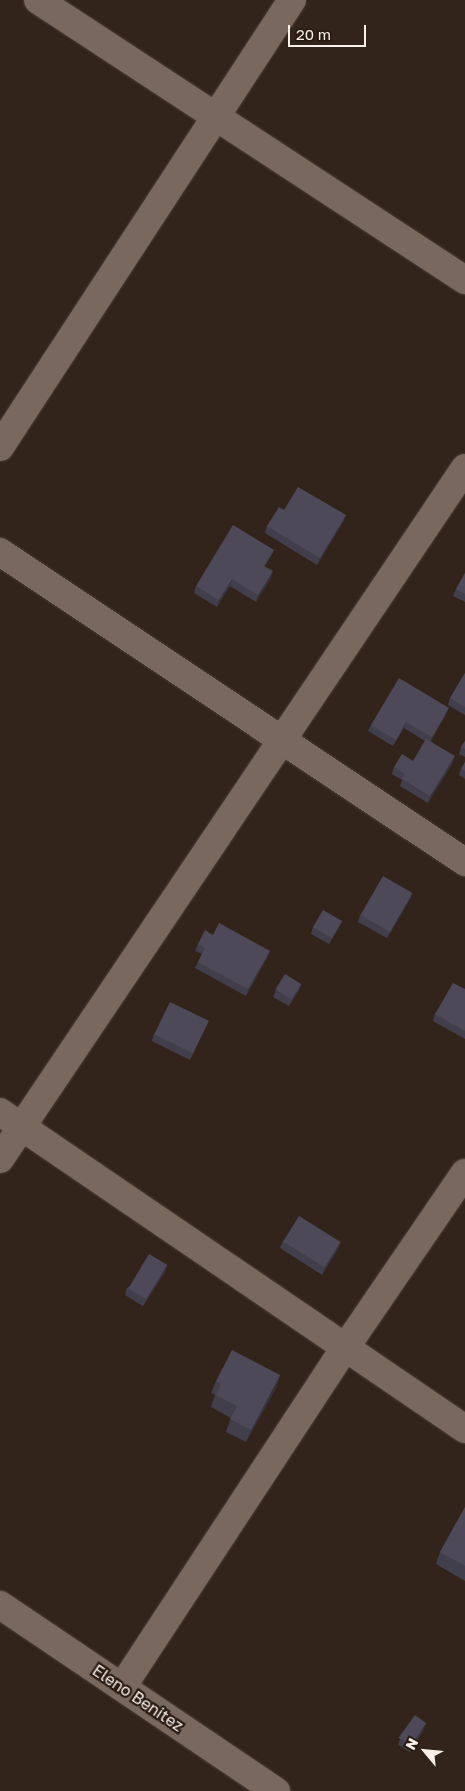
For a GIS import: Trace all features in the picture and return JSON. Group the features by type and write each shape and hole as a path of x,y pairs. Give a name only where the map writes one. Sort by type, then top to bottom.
{"street":[{"path":"38,0 465,280"},
{"path":"0,447 292,0"},
{"path":"0,1159 11,1119 283,739 465,468"},
{"path":"0,552 465,862"},
{"path":"11,1119 465,1429"},
{"path":"122,1687 344,1348 465,1173"},
{"name":"Eleno Benitez","path":"0,1605 276,1791"}],"building":[{"path":"298,487 346,515 320,558 267,526 279,507 284,510"},
{"path":"233,525 274,550 264,566 273,571 258,595 232,579 219,600 196,586"},
{"path":"465,573 465,594 456,589"},
{"path":"465,673 465,707 450,698"},
{"path":"399,678 449,708 432,737 406,722 396,740 371,725"},
{"path":"426,739 455,756 430,796 402,779 405,774 394,767 402,754 413,761"},
{"path":"465,741 465,749 461,747"},
{"path":"465,762 465,771 461,769"},
{"path":"383,876 412,893 390,932 360,915"},
{"path":"323,910 342,921 332,938 313,927"},
{"path":"219,923 270,951 248,989 198,962 205,948 198,944 205,930 213,935"},
{"path":"285,974 301,984 292,999 275,989"},
{"path":"453,983 465,989 465,1031 435,1014"},
{"path":"170,1002 209,1021 193,1053 154,1034"},
{"path":"299,1216 341,1242 325,1267 283,1241"},
{"path":"149,1254 167,1265 146,1299 128,1288"},
{"path":"232,1350 280,1375 251,1430 230,1419 237,1406 216,1395 221,1384 216,1381"},
{"path":"465,1507 465,1566 440,1552"},
{"path":"415,1715 426,1723 410,1746 399,1738"}]}
